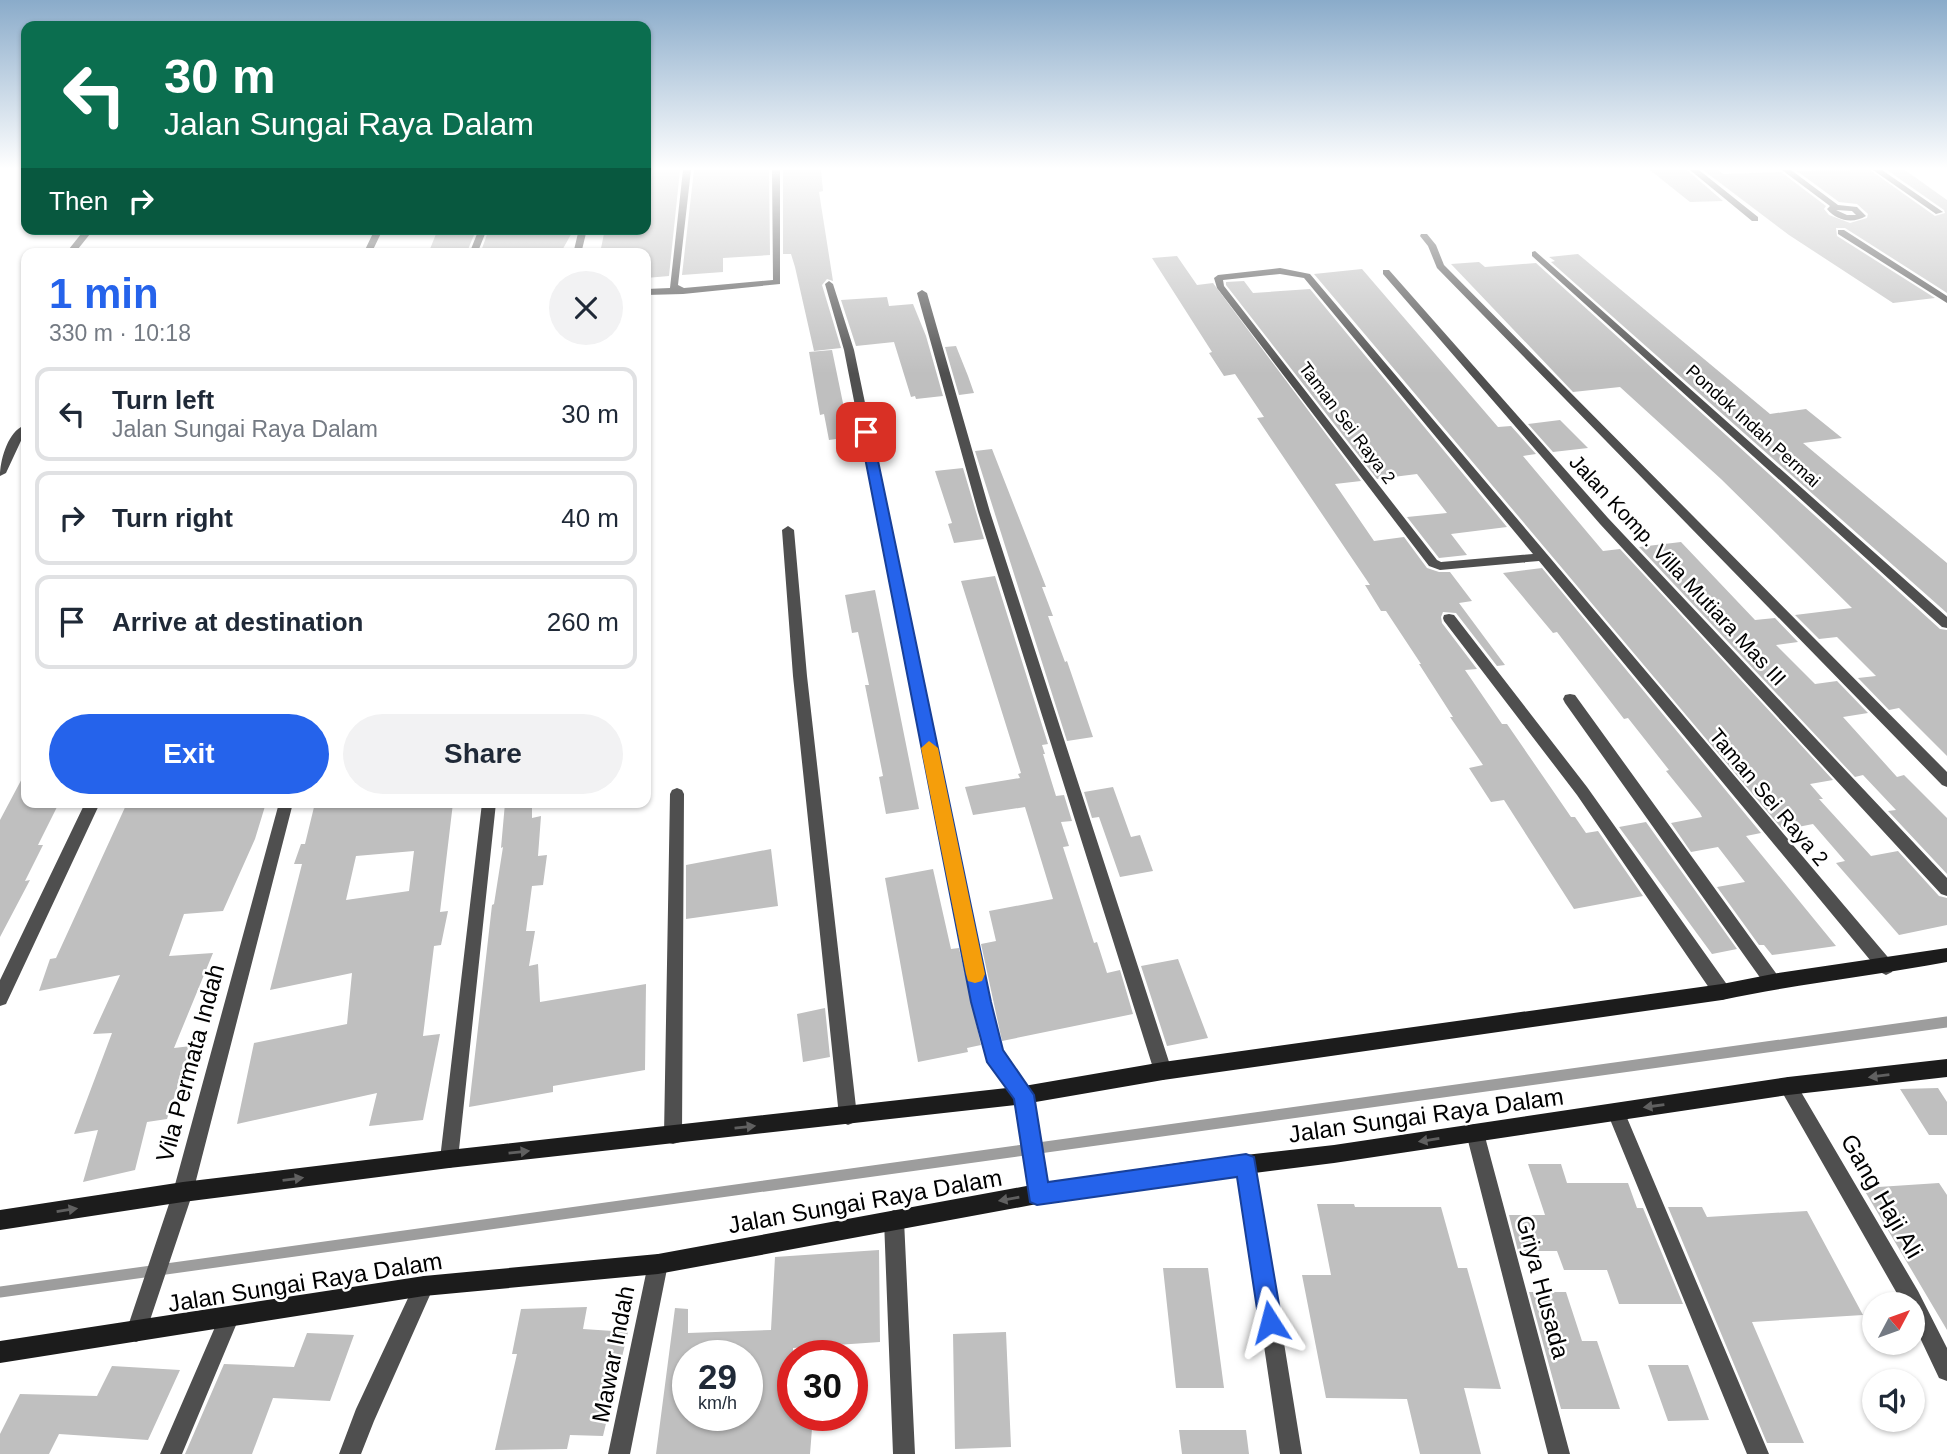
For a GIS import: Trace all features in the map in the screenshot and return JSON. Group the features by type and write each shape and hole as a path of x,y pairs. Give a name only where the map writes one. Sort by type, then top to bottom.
{"street":[{"path":"676,290 673,286 679,238"},
{"path":"651,292 777,282 777,238"},
{"path":"1426,238 1432,245 1440,266 1947,781"},
{"path":"1850,238 1947,300"},
{"name":"Pondok Indah Permai","path":"1535,254 1947,624"},
{"name":"Taman Sei Raya 2","path":"1541,557 1440,566 1430,560 1220,286 1218,278 1280,271 1301,274 1541,557 1886,967"},
{"name":"Jalan Komp. Villa Mutiara Mas III","path":"1386,272 1604,521 1947,890"},
{"path":"829,284 849,350 981,1002 995,1055 1026,1104 1037,1172 1037,1194"},
{"path":"922,293 984,512 1163,1071"},
{"path":"0,473 21,430"},
{"path":"788,530 800,676 848,1116"},
{"path":"1449,618 1582,791 1722,992"},
{"path":"1570,699 1772,981"},
{"path":"673,1135 677,793"},
{"path":"0,998 91,808"},
{"name":"Vila Permata Indah","path":"136,1332 183,1192 285,808"},
{"path":"449,1159 488,808"},
{"path":"0,1220 183,1192 449,1159 848,1116 1026,1104 1163,1071 1722,992 1772,981 1886,967 1947,955"},
{"name":"Jalan Sungai Raya Dalam","path":"0,1352 424,1286 658,1264 1037,1194 1788,1086 1947,1068"},
{"name":"Gang Haji Ali","path":"1788,1086 1911,1298 1947,1370"},
{"path":"1616,1112 1758,1454"},
{"name":"Griya Husada","path":"1475,1133 1559,1454"},
{"path":"1246,1164 1291,1454"},
{"path":"894,1220 904,1454"},
{"name":"Mawar Indah","path":"619,1454 658,1264"},
{"path":"350,1454 364,1417 424,1286"},
{"path":"171,1454 229,1318"}],"building":[{"path":"434,238 473,238 469,248 430,248"},
{"path":"486,238 569,238 563,248 482,248"},
{"path":"603,238 673,238 669,276 651,278 651,248 601,248"},
{"path":"686,238 770,238 770,255 723,258 723,272 682,275"},
{"path":"783,238 826,238 833,281 827,279 822,285 841,348 814,351 791,254 783,254"},
{"path":"1793,238 1840,238 1935,298 1893,303"},
{"path":"1860,238 1947,238 1947,293"},
{"path":"1578,254 1770,414 1806,409 1842,438 1803,443 1947,563 1947,613 1551,262 1555,261 1549,257"},
{"path":"1177,256 1197,285 1213,283 1361,481 1335,484 1374,541 1404,537 1427,568 1450,572 1472,601 1459,603 1505,665 1497,666 1456,613 1443,612 1442,623 1477,669 1465,670 1502,724 1507,724 1571,817 1575,817 1586,833 1598,831 1643,896 1574,909 1504,800 1491,802 1469,768 1483,765 1450,717 1453,717 1421,664 1386,611 1381,611 1365,585 1370,585 1257,418 1264,417 1235,374 1224,376 1209,353 1212,352 1152,258"},
{"path":"1479,262 1485,267 1536,263 1940,629 1947,630 1947,756 1899,708 1889,710 1858,678 1876,676 1837,637 1819,639 1795,615 1852,608 1721,479 1620,387 1573,392 1451,264"},
{"path":"1362,269 1498,427 1511,426 1536,454 1523,456 1603,551 1620,549 1833,780 1810,784 1823,799 1819,799 1871,856 1898,851 1939,896 1947,898 1947,925 1899,935 1836,863 1845,861 1813,824 1783,830 1314,274"},
{"path":"1244,281 1253,293 1310,289 1507,527 1451,534 1467,555 1439,558 1407,517 1447,513 1417,474 1377,479 1226,285 1226,282"},
{"path":"887,297 889,306 913,304 926,336 943,396 916,399 915,396 911,397 894,342 856,346 841,300"},
{"path":"956,346 974,393 959,395 945,347"},
{"path":"832,350 850,437 829,440 824,414 820,415 809,352"},
{"path":"1560,420 1588,448 1553,452 1528,424"},
{"path":"992,449 1046,587 1042,587 1053,616 1048,616 1065,662 1067,661 1093,737 1067,741 975,451"},
{"path":"963,468 984,539 954,543 948,524 952,523 935,471"},
{"path":"1681,542 1755,620 1775,618 1798,642 1776,645 1815,684 1837,681 1868,713 1843,717 1897,777 1904,775 1947,818 1947,874 1888,811 1896,810 1863,775 1855,777 1639,547"},
{"path":"1542,568 1761,833 1746,836 1836,946 1772,955 1764,945 1759,945 1717,887 1745,882 1718,847 1691,852 1671,823 1702,817 1700,813 1628,718 1624,719 1557,632 1553,633 1503,573"},
{"path":"995,576 1048,744 1042,745 1043,754 1056,796 1064,795 1072,821 1061,822 1069,846 1063,847 1094,943 1097,942 1107,973 1120,970 1133,1014 1002,1041 981,944 996,941 989,911 1053,899 1025,807 973,815 965,787 1020,778 1018,774 1021,773 961,581"},
{"path":"875,590 919,809 886,814 879,777 883,776 865,685 869,685 858,632 852,633 845,595"},
{"path":"21,780 21,808 56,808 38,845 43,845 25,881 30,880 0,937 0,820"},
{"path":"1113,787 1131,837 1140,835 1153,871 1120,877 1099,817 1092,818 1084,792"},
{"path":"125,808 264,808 255,839 223,911 184,914 169,956 213,953 174,1048 191,1046 167,1119 147,1122 135,1170 83,1182 98,1130 74,1134 112,1033 93,1034 120,975 39,991 50,959 56,958"},
{"path":"314,808 452,808 440,912 448,911 441,945 434,946 423,1036 440,1034 423,1120 369,1126 377,1093 237,1124 254,1043 347,1024 352,973 270,990 302,864 294,864 301,844 305,844","holes":["414,851 409,891 346,900 356,856"]},
{"path":"505,808 532,808 532,818 541,816 538,856 547,855 543,885 532,886 526,931 535,931 529,966 538,964 540,1002 646,984 645,1070 553,1086 553,1092 469,1107 492,905 503,847 501,848"},
{"path":"1646,822 1737,949 1712,954 1619,827"},
{"path":"771,849 778,906 686,919 686,865"},
{"path":"933,869 951,949 959,948 981,1045 967,1048 968,1052 918,1062 885,878"},
{"path":"1178,959 1208,1038 1167,1046 1141,966"},
{"path":"825,1008 830,1057 803,1062 797,1014"},
{"path":"1938,1088 1947,1102 1947,1135 1929,1135 1900,1089"},
{"path":"1528,1164 1561,1164 1567,1183 1628,1183 1637,1208 1643,1208 1683,1304 1619,1304 1607,1270 1564,1270 1557,1251 1518,1251 1509,1215 1545,1215"},
{"path":"1939,1183 1947,1195 1947,1330 1925,1292 1863,1188"},
{"path":"1317,1204 1441,1207 1458,1268 1467,1268 1501,1389 1464,1388 1481,1454 1420,1454 1407,1399 1326,1398 1302,1275 1331,1275"},
{"path":"1668,1207 1702,1207 1707,1217 1807,1211 1862,1313 1752,1322 1804,1443 1767,1443"},
{"path":"879,1250 880,1342 777,1340 777,1431 812,1431 810,1454 656,1454 675,1308 688,1309 688,1333 771,1330 775,1257"},
{"path":"1163,1268 1208,1268 1224,1388 1176,1388"},
{"path":"1529,1292 1566,1292 1582,1341 1597,1341 1620,1409 1561,1409"},
{"path":"587,1307 583,1329 628,1332 603,1436 570,1435 567,1449 495,1450 517,1354 512,1354 521,1309"},
{"path":"1006,1332 1011,1447 955,1449 953,1334"},
{"path":"307,1333 354,1335 330,1401 273,1398 252,1454 185,1454 224,1364 294,1367"},
{"path":"1648,1365 1688,1365 1709,1420 1668,1421"},
{"path":"112,1366 180,1370 148,1440 59,1434 49,1454 0,1454 0,1434 20,1394 97,1396"},
{"path":"1179,1430 1246,1430 1249,1454 1182,1454"}],"waterway":[{"path":"0,1292 1947,1022"}],"slow traffic":[{"path":"929,748 975,974"}],"route":[{"path":"866,432 981,1002 995,1055 1024,1095 1037,1172 1037,1194 1246,1164 1270,1322"}]}
